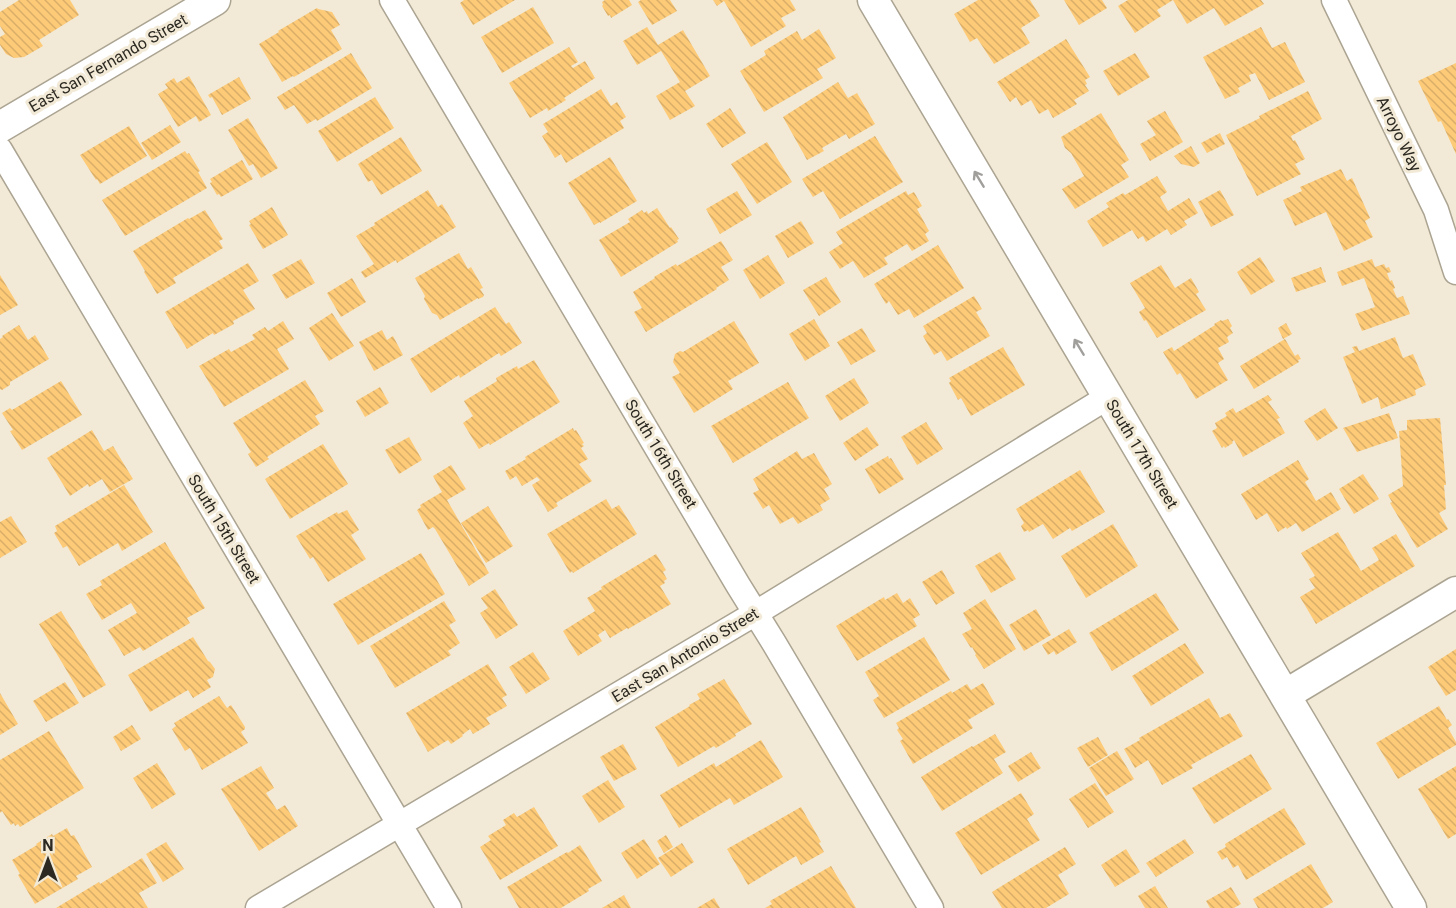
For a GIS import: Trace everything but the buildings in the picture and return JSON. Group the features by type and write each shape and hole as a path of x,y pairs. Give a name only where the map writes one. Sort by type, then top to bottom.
{"street":[{"name":"East San Fernando Street","path":"0,127 215,0"},
{"name":"South 16th Street","path":"392,0 931,908"},
{"name":"South 17th Street","path":"873,0 1411,908"},
{"name":"Arroyo Way","path":"1334,0 1436,210 1456,272"},
{"name":"South 15th Street","path":"0,150 449,908"},
{"name":"East San Antonio Street","path":"258,908 756,613 1108,397"},
{"path":"1285,695 1456,592"}]}
